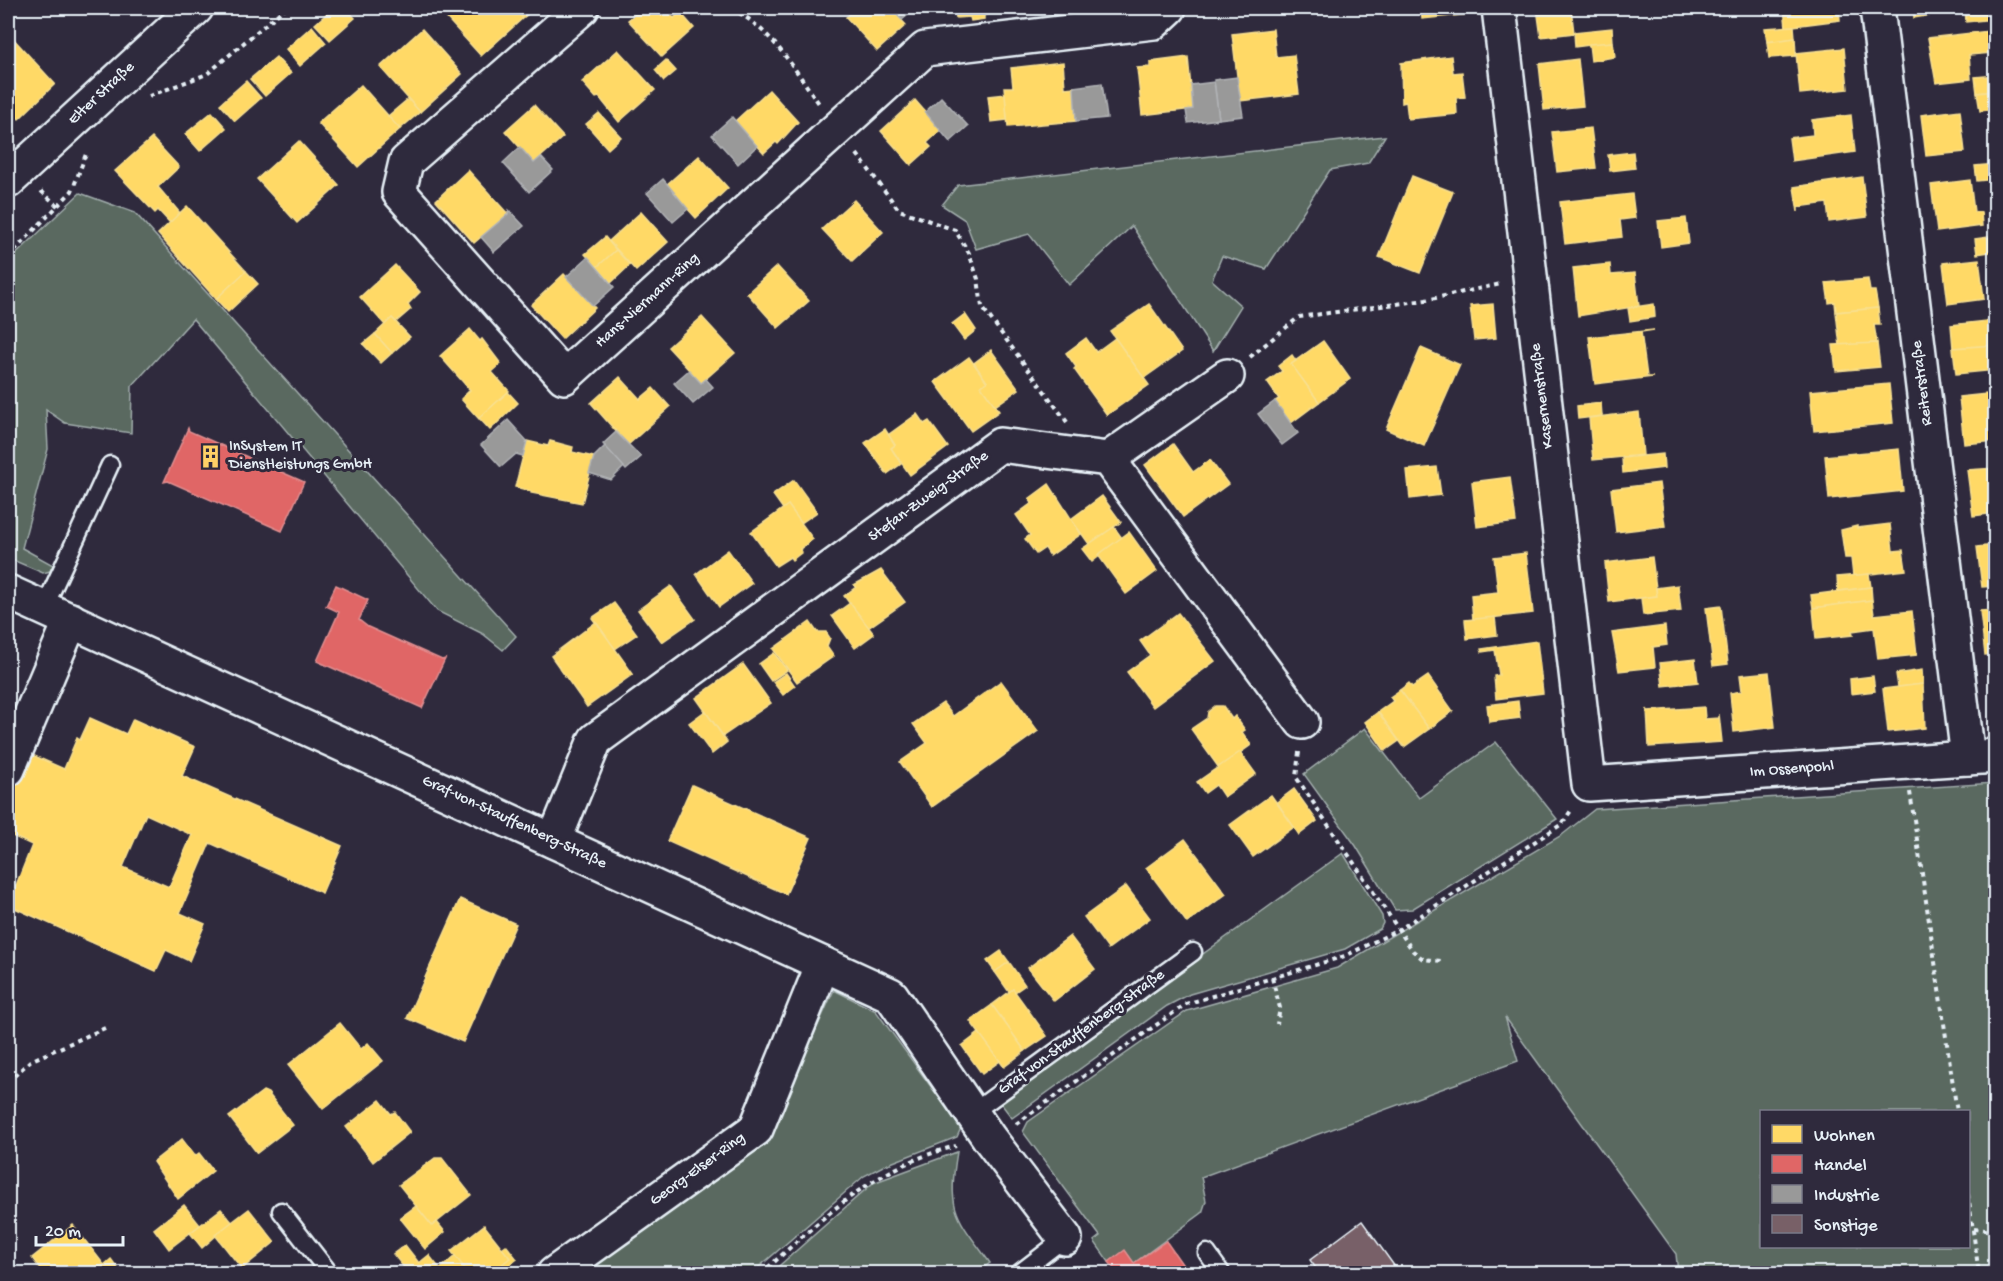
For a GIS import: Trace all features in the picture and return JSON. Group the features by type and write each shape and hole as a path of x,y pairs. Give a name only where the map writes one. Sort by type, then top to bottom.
{"street":[{"name":"Elter Straße","path":"8,181 196,8"},
{"name":"Hans-Niermann-Ring","path":"582,8 406,162 399,192 564,377 925,49 1154,22 1169,8"},
{"name":"Kasernenstraße","path":"1498,8 1589,784"},
{"name":"Reiterstraße","path":"1877,8 1982,757"},
{"path":"1227,376 1108,459 1302,722"},
{"name":"Stefan-Zweig-Straße","path":"554,841 595,740 1000,446 1108,459"},
{"name":"Graf-von-Stauffenberg-Straße","path":"8,592 891,994 980,1126 1065,1238"},
{"path":"8,769 57,614"},
{"name":"Im Ossenpohl","path":"1589,784 1982,757"},
{"name":"Georg-Elser-Ring","path":"554,1274 756,1129 823,964"}],"lane":[{"path":"57,614 110,465"},
{"name":"Graf-von-Stauffenberg-Straße","path":"980,1126 1193,952"},
{"path":"281,1211 330,1274"},
{"path":"1018,1274 1065,1238"},
{"path":"1207,1253 1222,1274"}],"path":[{"path":"145,100 150,95 207,74 285,8"},
{"path":"731,8 752,19 772,37 899,210 955,230 969,253 978,279 982,307 1072,429"},
{"path":"8,257 72,191 84,156 92,148"},
{"path":"1227,376 1299,317 1426,300 1513,281 1529,282"},
{"path":"1302,722 1296,777 1413,951 1423,960 1442,962"},
{"path":"1905,762 1956,1110"},
{"path":"761,1274 846,1198 874,1179 946,1149 980,1126 1021,1121 1186,1004 1346,956 1400,929 1562,824 1589,784"},
{"path":"1272,978 1280,1008 1277,1024"},
{"path":"8,1082 30,1061 105,1028"},
{"path":"1970,1206 1979,1274"},
{"path":"1974,1229 1995,1231"}],"green space":[{"path":"1385,136 1368,163 1330,170 1266,269 1222,256 1212,280 1241,306 1213,351 1132,226 1069,285 1029,234 976,249 965,220 942,205 958,185"},
{"path":"80,193 135,213 516,636 503,650 483,634 437,611 193,319 132,386 131,433 65,423 46,410 48,449 22,548 53,565 50,571 43,573 8,558 8,262"},
{"path":"1365,728 1419,798 1496,742 1557,819 1412,909 1395,910 1356,846 1304,774"},
{"path":"1995,783 1995,1273 1678,1273 1676,1254 1505,1017 1518,1061 1201,1177 1206,1201 1202,1213 1134,1263 1125,1251 1109,1262 1094,1241 1100,1236 1023,1132 1028,1122 1187,1011 1337,968 1562,835 1595,809"},
{"path":"1343,853 1382,916 1383,923 1380,929 1345,949 1190,994 1167,1006 1012,1118 999,1101"},
{"path":"834,990 876,1011 961,1128 957,1137 883,1166 864,1176 752,1273 579,1274 767,1138"},
{"path":"957,1152 953,1188 957,1212 969,1234 990,1263 976,1273 771,1273 873,1183"}],"building: Wohnen":[{"path":"333,8 346,8 355,18 330,40 315,24"},
{"path":"447,8 514,8 523,18 481,56 441,12"},
{"path":"514,8 535,8 523,18"},
{"path":"642,8 664,8 674,18 680,12 694,28 662,57 628,20"},
{"path":"857,8 890,8 906,25 877,51 846,17"},
{"path":"955,8 997,8 998,13 984,15 984,19 971,21 970,17 956,18"},
{"path":"1421,8 1470,8 1471,14 1422,19"},
{"path":"1537,8 1571,8 1574,33 1541,37"},
{"path":"1784,8 1839,8 1840,20 1786,27"},
{"path":"1913,8 1951,8 1952,12 1914,18"},
{"path":"1965,8 1993,8 1994,19 1966,22"},
{"path":"312,26 326,43 300,66 286,49"},
{"path":"1794,26 1795,38 1767,42 1765,28"},
{"path":"1612,28 1613,42 1575,47 1574,32"},
{"path":"422,29 462,74 420,112 380,67"},
{"path":"1273,29 1276,57 1294,55 1299,94 1240,101 1232,34"},
{"path":"1989,31 1992,53 1969,55 1971,79 1936,83 1928,38"},
{"path":"10,35 55,84 19,119 8,107 10,71 8,38"},
{"path":"1795,38 1796,56 1769,58 1767,42"},
{"path":"1613,42 1615,57 1591,61 1589,44"},
{"path":"1844,48 1848,89 1800,94 1796,53"},
{"path":"618,50 655,90 619,122 599,97 596,98 582,82"},
{"path":"1451,56 1453,73 1462,72 1465,97 1456,98 1457,114 1408,119 1406,102 1402,103 1401,63"},
{"path":"276,57 291,73 265,96 250,79"},
{"path":"1188,57 1193,109 1142,115 1137,68 1150,67 1150,62"},
{"path":"1578,59 1583,106 1544,110 1539,64"},
{"path":"666,60 676,71 664,81 655,70"},
{"path":"1063,62 1065,88 1074,87 1076,121 1008,127 1004,87 1013,87 1011,68"},
{"path":"1996,75 1996,91 1977,93 1975,77"},
{"path":"246,81 261,98 235,121 220,104"},
{"path":"361,85 400,129 358,167 318,123"},
{"path":"769,90 798,122 778,144 776,142 764,153 735,121"},
{"path":"1996,91 1996,109 1980,111 1977,93"},
{"path":"1005,94 1007,120 991,122 988,96"},
{"path":"408,99 420,112 400,129 388,116"},
{"path":"915,100 941,130 927,143 931,147 911,165 881,131"},
{"path":"534,105 563,137 534,163 505,131"},
{"path":"1960,110 1965,152 1926,156 1921,115"},
{"path":"212,112 226,128 200,151 185,134"},
{"path":"599,113 621,137 608,149 586,124"},
{"path":"1851,115 1855,152 1792,161 1789,138 1813,135 1812,120"},
{"path":"1591,128 1596,168 1557,172 1552,132"},
{"path":"152,138 179,167 158,187 180,213 170,223 158,210 155,213 115,171"},
{"path":"299,141 339,185 297,223 257,179"},
{"path":"1633,152 1635,168 1610,171 1608,155"},
{"path":"699,156 728,188 696,218 666,185"},
{"path":"1996,164 1996,179 1977,181 1975,166"},
{"path":"468,170 508,214 474,243 436,200"},
{"path":"1412,176 1453,192 1420,273 1379,257"},
{"path":"1862,177 1867,217 1829,222 1827,203 1798,207 1798,212 1794,187"},
{"path":"1970,180 1974,212 1981,212 1982,226 1937,232 1931,185"},
{"path":"1632,194 1635,218 1620,220 1622,237 1565,244 1560,202"},
{"path":"854,200 883,232 852,261 822,229"},
{"path":"187,206 246,271 216,299 158,234"},
{"path":"641,212 668,242 636,271 609,241"},
{"path":"1686,218 1689,243 1661,247 1658,221"},
{"path":"1996,236 1996,251 1977,254 1975,239"},
{"path":"605,237 616,250 597,267 585,254"},
{"path":"616,250 630,265 611,283 597,267"},
{"path":"1979,259 1984,299 1948,304 1943,263"},
{"path":"1610,264 1611,275 1635,273 1639,306 1578,316 1573,268"},
{"path":"395,265 420,292 408,304 411,309 396,322 392,318 385,325 360,297"},
{"path":"777,266 809,301 778,328 747,293"},
{"path":"246,271 258,284 228,312 216,299"},
{"path":"564,274 595,308 562,339 531,305"},
{"path":"1868,279 1870,291 1875,291 1878,308 1836,312 1835,302 1829,303 1826,283"},
{"path":"1149,304 1182,351 1144,378 1110,331"},
{"path":"1493,304 1496,338 1474,340 1470,306"},
{"path":"1654,304 1655,317 1630,321 1628,308"},
{"path":"1878,308 1880,325 1874,325 1877,343 1840,346 1836,312"},
{"path":"965,314 976,330 964,340 952,324"},
{"path":"702,317 735,353 701,383 668,347"},
{"path":"392,318 410,337 392,353 375,334"},
{"path":"1996,320 1996,345 1953,348 1951,325"},
{"path":"470,329 480,341 482,339 501,364 492,372 509,391 479,419 461,399 470,390 440,356"},
{"path":"1654,330 1641,332 1647,377 1653,377 1595,384 1589,337"},
{"path":"375,334 392,353 381,363 363,344"},
{"path":"1086,338 1096,352 1115,338 1149,385 1107,415 1074,369 1076,367 1066,353"},
{"path":"1323,341 1350,379 1319,402 1291,364"},
{"path":"1877,343 1880,367 1836,371 1833,345"},
{"path":"1996,345 1996,370 1956,374 1953,348"},
{"path":"1421,348 1460,365 1424,446 1386,429"},
{"path":"991,350 1019,389 995,406 981,386 987,382 974,363"},
{"path":"1292,355 1296,361 1291,364 1319,402 1291,423 1275,401 1279,399 1267,382 1282,371 1278,366"},
{"path":"969,357 987,382 981,386 999,411 971,431 935,382"},
{"path":"620,377 640,399 653,388 670,407 628,445 591,403"},
{"path":"1889,384 1893,423 1814,431 1810,391"},
{"path":"508,392 518,403 490,430 479,418"},
{"path":"1996,393 1996,441 1964,444 1959,397"},
{"path":"1601,403 1602,416 1578,419 1577,406"},
{"path":"1639,412 1643,455 1593,460 1589,418"},
{"path":"917,414 924,424 929,421 948,447 910,475 891,448 895,445 888,435"},
{"path":"885,429 895,445 891,448 901,464 887,474 865,443"},
{"path":"527,441 548,446 550,441 573,447 572,452 594,457 582,503 531,493 531,491 515,487"},
{"path":"1173,444 1193,472 1210,460 1228,484 1183,517 1145,465"},
{"path":"1899,449 1903,491 1829,499 1825,456"},
{"path":"1663,454 1664,468 1623,473 1622,458"},
{"path":"1437,467 1441,495 1410,499 1407,470"},
{"path":"1996,468 1996,513 1973,516 1967,470"},
{"path":"1510,477 1516,522 1477,527 1472,482"},
{"path":"794,480 817,512 801,523 788,505 783,509 773,495"},
{"path":"1659,483 1665,526 1616,532 1611,489"},
{"path":"1049,484 1081,534 1050,556 1045,548 1036,554 1025,539 1030,535 1016,515 1032,503 1029,499"},
{"path":"1102,496 1121,522 1089,544 1071,519"},
{"path":"788,505 813,539 800,549 802,552 792,560 790,557 776,566 751,532"},
{"path":"1890,524 1893,551 1903,550 1906,570 1853,576 1851,558 1845,558 1841,530 1857,526 1857,528"},
{"path":"1114,527 1122,538 1092,562 1082,549"},
{"path":"1129,532 1157,571 1126,594 1098,555"},
{"path":"1996,545 1996,586 1982,587 1977,547"},
{"path":"728,550 752,583 719,607 696,574"},
{"path":"1526,553 1533,613 1473,620 1471,595 1498,592 1494,557"},
{"path":"1652,557 1657,596 1609,602 1605,563"},
{"path":"881,570 905,602 868,628 844,596 856,587 854,585"},
{"path":"1869,574 1871,587 1838,591 1837,577"},
{"path":"1678,585 1681,611 1643,615 1641,598 1657,596 1656,588"},
{"path":"671,586 695,619 662,642 638,610"},
{"path":"1871,587 1872,600 1813,608 1811,595"},
{"path":"1872,600 1874,615 1912,611 1917,655 1878,659 1874,628 1852,631 1853,635 1816,639 1813,608"},
{"path":"614,603 637,634 615,649 592,618"},
{"path":"850,603 874,634 855,648 832,616"},
{"path":"1721,606 1728,664 1713,666 1706,608"},
{"path":"1996,610 1996,654 1985,655 1980,611"},
{"path":"1178,613 1215,661 1153,707 1127,672 1150,655 1140,641"},
{"path":"1495,617 1497,635 1467,639 1465,620"},
{"path":"596,622 633,674 587,707 551,656"},
{"path":"810,622 817,632 826,632 830,638 827,646 834,656 797,682 773,649"},
{"path":"1665,626 1667,645 1653,647 1655,667 1619,671 1612,633"},
{"path":"1537,641 1543,693 1496,699 1494,676 1499,675 1495,650 1482,652 1481,649"},
{"path":"774,653 787,670 771,681 759,664"},
{"path":"1695,659 1698,682 1663,686 1660,663"},
{"path":"743,664 771,703 723,736 696,698"},
{"path":"1922,670 1923,684 1898,687 1896,674"},
{"path":"1769,672 1775,727 1734,732 1730,693 1742,691 1740,675"},
{"path":"786,673 795,686 783,695 773,682"},
{"path":"1428,676 1453,711 1429,729 1400,690 1409,683 1412,687"},
{"path":"1873,676 1875,691 1851,694 1850,679"},
{"path":"1001,681 1038,731 932,807 900,762 927,743 913,724 943,703 953,716"},
{"path":"1923,684 1925,728 1888,732 1883,689"},
{"path":"1400,690 1429,729 1404,747 1378,712 1393,701 1390,697"},
{"path":"1518,701 1520,718 1489,722 1487,705"},
{"path":"1215,706 1223,706 1232,719 1235,716 1245,730 1242,732 1251,745 1219,768 1191,729 1207,718 1208,712"},
{"path":"1704,707 1705,719 1719,718 1719,714 1722,742 1649,747 1647,709 1648,711"},
{"path":"705,711 727,742 712,754 689,723"},
{"path":"1378,712 1399,741 1385,751 1365,722"},
{"path":"90,718 126,734 133,719 195,747 182,776 342,846 322,893 210,843 180,913 205,924 189,961 166,950 156,971 8,905 32,845 8,834 8,805 30,754 64,769 77,738 80,740","holes":["146,814 192,835 169,887 123,867"]},
{"path":"1240,752 1256,774 1224,797 1216,785 1205,793 1197,782"},
{"path":"692,785 811,838 786,894 667,841"},
{"path":"1294,789 1317,821 1299,835 1277,802"},
{"path":"1271,795 1294,827 1253,857 1230,825"},
{"path":"1185,839 1226,894 1187,923 1146,868"},
{"path":"1126,886 1150,918 1108,949 1084,917"},
{"path":"460,899 516,924 463,1042 407,1018"},
{"path":"1070,936 1095,969 1054,1001 1028,968"},
{"path":"1001,951 1009,962 995,972 987,961"},
{"path":"1009,962 1025,985 1015,992 1013,989 1009,992 995,972"},
{"path":"1013,989 1047,1036 1025,1051 992,1005"},
{"path":"992,1005 1025,1051 1004,1067 970,1021"},
{"path":"340,1023 361,1049 368,1043 383,1061 323,1109 288,1065"},
{"path":"979,1033 1000,1061 982,1074 962,1046"},
{"path":"263,1091 268,1093 293,1125 257,1153 229,1117"},
{"path":"380,1100 391,1114 395,1112 410,1132 373,1162 346,1127"},
{"path":"182,1139 195,1156 199,1153 213,1171 178,1199 153,1162"},
{"path":"435,1158 442,1158 471,1195 432,1226 399,1185"},
{"path":"184,1205 200,1225 169,1249 154,1229"},
{"path":"416,1206 432,1226 437,1222 445,1232 425,1249 400,1218"},
{"path":"221,1209 232,1222 202,1248 190,1233"},
{"path":"249,1209 275,1242 242,1269 215,1235"},
{"path":"73,1225 108,1270 104,1274 44,1274 32,1258"},
{"path":"484,1225 510,1258 490,1274 469,1274 451,1251"},
{"path":"405,1245 419,1263 429,1255 444,1274 411,1274 393,1254"},
{"path":"506,1245 517,1259 498,1274 490,1274 510,1258 502,1248"},
{"path":"455,1256 469,1274 444,1274 440,1269"},
{"path":"111,1259 122,1274 104,1274 108,1270 104,1265"}],"building: Handel":[{"name":"InSystem IT Dienstleistungs GmbH","path":"188,428 189,431 304,482 282,531 168,481 164,482"},
{"path":"336,585 368,600 359,620 368,627 442,660 445,659 422,708 317,661 339,612 326,606"},
{"path":"1166,1241 1189,1274 1118,1274 1109,1262 1125,1250 1134,1263"}],"building: Industrie":[{"path":"890,8 916,8 902,20"},
{"path":"1237,77 1243,116 1219,119 1214,80"},
{"path":"1214,82 1219,119 1188,123 1186,110 1193,109 1191,85"},
{"path":"1102,83 1107,118 1076,121 1074,87"},
{"path":"941,97 968,126 950,142 925,112"},
{"path":"732,117 757,146 738,164 712,135"},
{"path":"520,147 534,163 541,157 553,170 529,192 503,163"},
{"path":"663,179 688,209 673,222 647,193"},
{"path":"509,210 524,226 494,252 481,237 508,214"},
{"path":"588,257 614,287 593,306 566,277"},
{"path":"689,370 701,383 706,379 713,387 693,404 674,383"},
{"path":"1275,401 1298,433 1282,445 1258,414"},
{"path":"508,420 527,441 523,456 516,454 501,467 481,445"},
{"path":"616,432 641,457 626,470 603,444"},
{"path":"605,446 624,467 611,480 589,473 594,457"}],"building: Sonstige":[{"path":"1362,1221 1400,1274 1320,1274 1310,1260"}],"place":[{"name":"InSystem IT Dienstleistungs GmbH","path":"211,456"}]}
